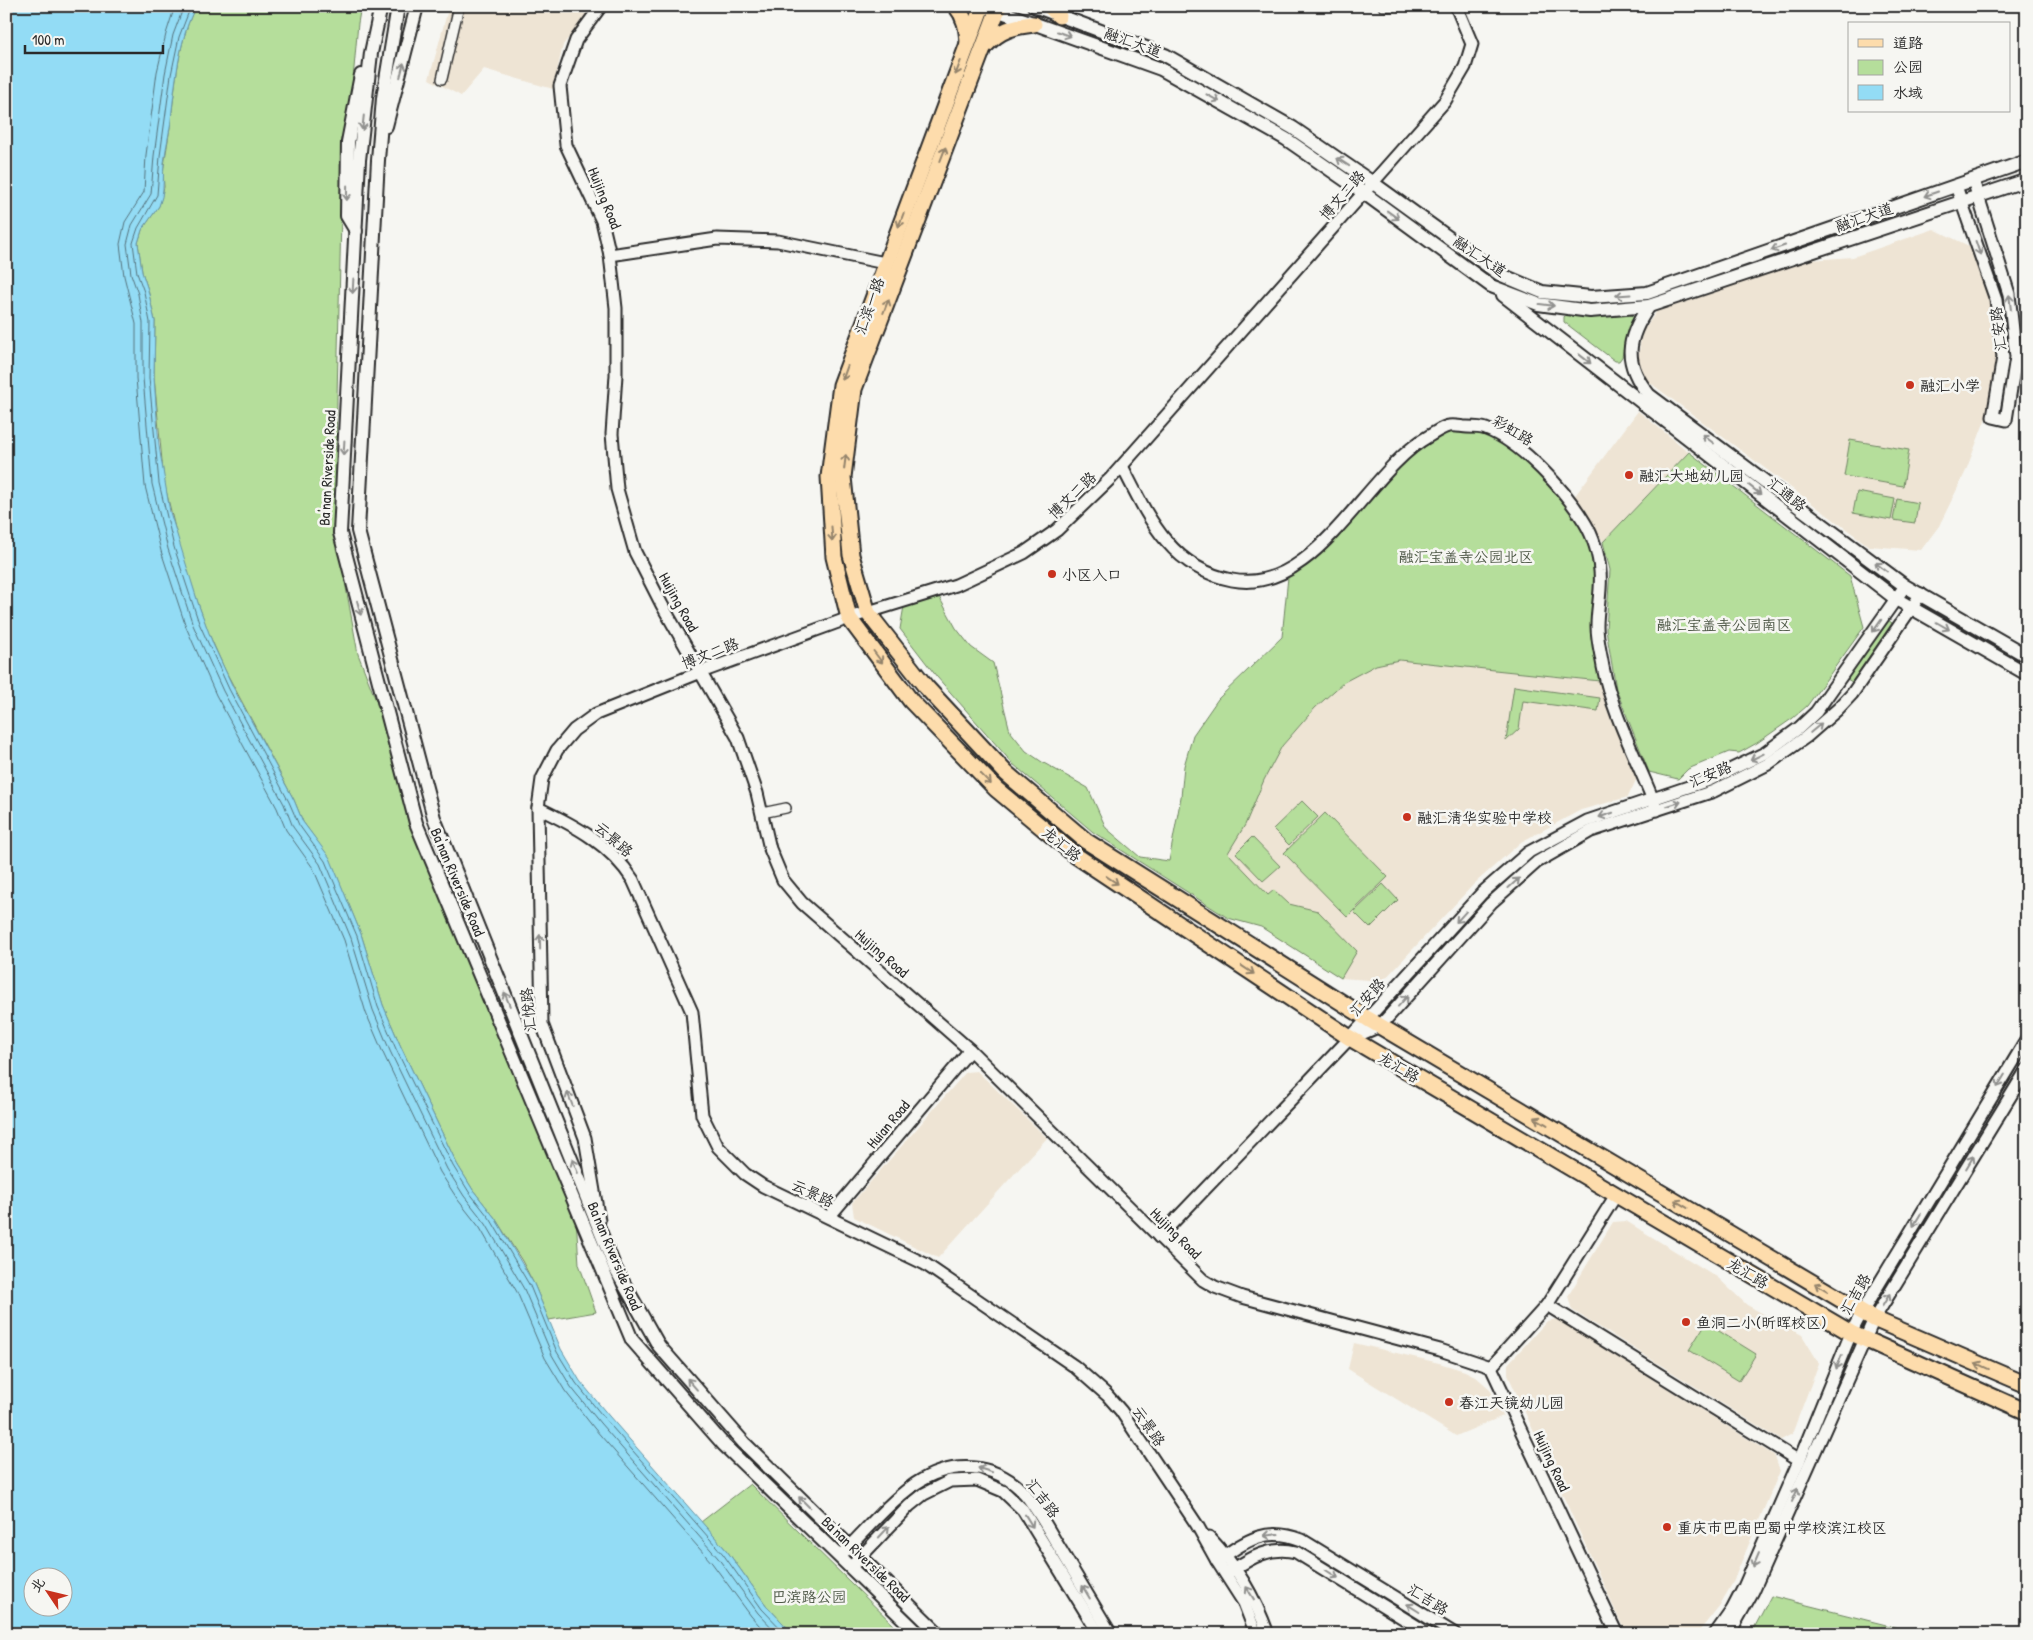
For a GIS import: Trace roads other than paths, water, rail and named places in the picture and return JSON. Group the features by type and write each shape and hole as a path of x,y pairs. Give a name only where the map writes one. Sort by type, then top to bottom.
{"main road":[{"path":"356,231 346,216 348,142 374,6"},
{"name":"Ba'nan Riverside Road","path":"382,6 371,53 360,160 340,533 416,823 632,1340 724,1445 919,1634"},
{"name":"Ba'nan Riverside Road","path":"398,6 383,98 379,150 358,531 434,818 601,1231 614,1268 659,1346 744,1443 939,1634"},
{"path":"379,150 394,100 417,6"},
{"path":"956,6 962,13 968,43"},
{"name":"融汇大道","path":"1034,6 1054,11 1165,55 1293,128 1373,182 1499,274 1542,292 1591,297 1647,293 2027,161"},
{"name":"汇滨一路","path":"849,618 834,557 829,477 841,385 968,43 991,7"},
{"name":"汇滨一路","path":"868,613 851,555 843,477 854,389 982,50 991,7"},
{"name":"融汇大道","path":"991,7 1161,69 1286,139 1364,193 1491,286 1538,304 1590,311 1649,306 2027,180"},
{"path":"982,50 994,37 1004,30 1017,25 1034,24"},
{"name":"汇通路","path":"1491,286 1896,599 2027,674"},
{"name":"汇通路","path":"1649,306 1633,335 1630,351 1632,368 1639,382 1649,395 1905,586 2027,656"},
{"name":"龙汇路","path":"868,613 926,688 1006,773 1086,841 1374,1022 1868,1315 2027,1385"},
{"name":"龙汇路","path":"849,618 912,701 996,789 1075,855 1350,1038 1857,1337 2027,1412"}],"street":[{"path":"442,79 459,6"},
{"name":"Huijing Road","path":"601,6 576,40 560,86 566,144 602,222 610,256 616,308 616,375 612,434 617,489 635,552 662,605 738,738 762,813 770,849 782,880 802,903 970,1050 1203,1280 1229,1293 1440,1350 1491,1367 1617,1634"},
{"path":"1383,6 1391,6"},
{"name":"博文二路","path":"538,808 542,779 556,750 574,730 596,714 701,672 849,618 956,584 1024,553 1057,530 1122,466 1445,101 1465,67 1472,44 1456,6"},
{"name":"汇安路","path":"1956,186 1996,300 2003,357 1993,417 2006,420 2016,357 2009,294 1973,180"},
{"path":"610,256 718,239 778,241 885,263"},
{"name":"彩虹路","path":"1122,466 1146,513 1164,538 1184,559 1198,570 1220,578 1242,582 1272,579 1296,565 1324,542 1386,472 1416,443 1447,426 1485,428 1524,452 1557,486 1586,524 1595,547 1600,572 1597,628 1603,668 1611,698 1655,805"},
{"name":"汇安路","path":"1159,1237 1350,1038 1374,1022 1491,903 1537,862 1591,831 1655,805 1765,753 1800,728 1830,694 1905,586"},
{"name":"汇安路","path":"1655,805 1714,791 1768,764 1806,737 1852,694 1921,594"},
{"name":"汇悦路","path":"538,808 542,1024 585,1138 601,1231"},
{"name":"云景路","path":"538,808 562,819 596,840 622,864 633,880 692,1012 702,1115 718,1147 738,1168 763,1186 925,1264 1092,1380 1121,1411 1197,1525 1222,1558"},
{"path":"762,813 786,808"},
{"name":"汇吉路","path":"1715,1634 1732,1610 1744,1587 1799,1461 1868,1315 2027,1039"},
{"name":"Huian Road","path":"829,1217 970,1050"},
{"name":"汇吉路","path":"1868,1315 2027,1069"},
{"path":"1491,1367 1547,1305 1616,1195"},
{"path":"1547,1305 1799,1461"},
{"name":"汇吉路","path":"1729,1634 1753,1591 1857,1337"},
{"name":"汇吉路","path":"840,1556 899,1496 915,1484 932,1474 950,1468 966,1466 982,1468 998,1474 1013,1483 1032,1504 1111,1634"},
{"name":"汇吉路","path":"851,1567 909,1506 924,1494 950,1481 976,1480 984,1482 1003,1492 1022,1510 1099,1634"},
{"name":"汇吉路","path":"1222,1558 1254,1538 1271,1533 1287,1534 1302,1540 1455,1634"},
{"name":"汇吉路","path":"1230,1572 1267,1551 1284,1549 1296,1552 1430,1634"},
{"path":"1222,1558 1230,1572 1256,1634"},
{"path":"1230,1572 1254,1598 1268,1634"}],"water":[{"path":"6,6 196,6 182,43 164,163 162,197 159,206 142,230 138,243 142,272 155,321 154,377 159,446 170,512 199,606 213,644 233,687 294,800 303,822 330,858 361,934 383,1005 457,1164 473,1190 495,1218 534,1284 561,1349 580,1381 727,1551 766,1605 793,1634 6,1634"}],"place":[{"name":"融汇小学","path":"1910,385"},
{"name":"融汇大地幼儿园","path":"1629,475"},
{"name":"小区入口","path":"1052,574"},
{"name":"融汇清华实验中学校","path":"1407,817"},
{"name":"鱼洞二小(昕晖校区)","path":"1686,1322"},
{"name":"春江天镜幼儿园","path":"1449,1402"},
{"name":"重庆市巴南巴蜀中学校滨江校区","path":"1667,1527"}],"park label":[{"name":"融汇宝盖寺公园北区","path":"1466,556"},
{"name":"融汇宝盖寺公园南区","path":"1724,624"},
{"name":"巴滨路公园","path":"809,1596"}]}
